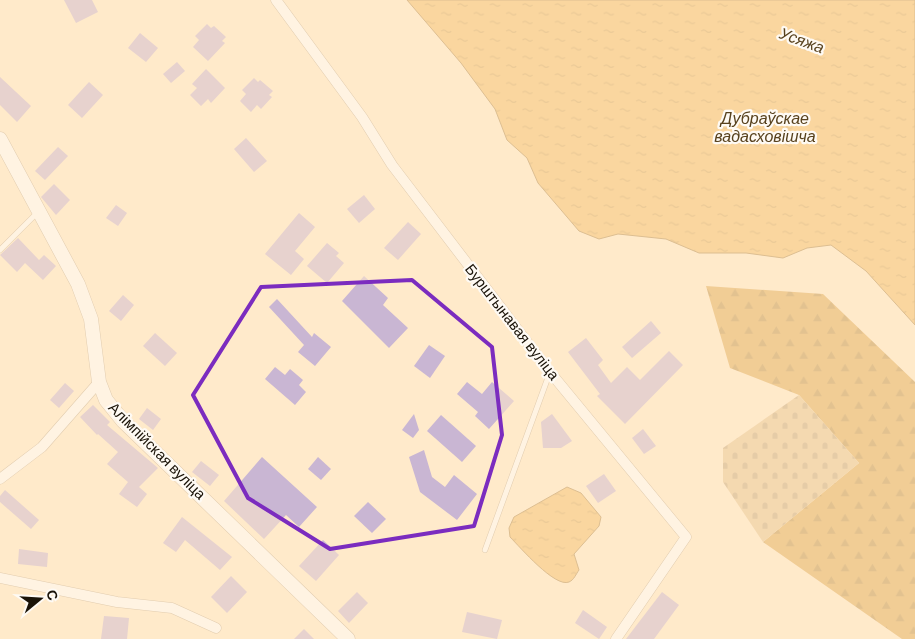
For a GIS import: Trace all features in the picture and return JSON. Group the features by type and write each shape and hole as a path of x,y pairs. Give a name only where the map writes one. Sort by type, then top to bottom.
{"street":[{"name":"Бурштынавая вуліца","path":"276,0 362,117 392,165 550,372 686,537 616,639"},
{"name":"Алімпійская вуліца","path":"0,138 78,284 91,319 99,382 106,400 123,421 348,639"},
{"path":"0,478 42,447 99,382"},
{"path":"0,578 118,602 172,608 216,628"}],"lane":[{"path":"0,250 40,210"},
{"path":"486,550 550,372"}],"highlighted area":[{"path":"412,280 492,347 502,435 474,526 330,549 248,498 193,395 261,287"}],"green space":[{"path":"706,286 823,294 915,382 915,639 902,639 763,542 859,463 799,395 730,368"},
{"path":"799,395 859,463 763,542 723,482 723,448"}],"water":[{"name":"Дубраўскае вадасховішча","path":"407,0 915,0 915,325 866,271 831,245 807,248 783,258 746,253 699,253 666,239 618,234 599,239 579,231 538,183 527,158 507,140 495,109 461,63"},
{"path":"567,487 581,493 601,517 599,526 574,554 579,570 571,581 563,582 555,579 529,557 510,537 509,528 514,517"}],"building":[{"path":"64,0 92,0 98,12 76,23"},
{"path":"207,24 211,28 214,26 226,37 222,41 225,43 208,61 193,47 199,40 195,36"},
{"path":"140,33 158,48 146,62 128,48"},
{"path":"177,62 185,71 171,83 163,74"},
{"path":"206,69 225,88 211,103 208,99 201,106 190,95 197,88 192,84"},
{"path":"0,77 31,106 17,122 0,105"},
{"path":"254,78 258,82 260,80 273,91 269,95 272,97 261,109 257,105 251,112 240,101 246,94 242,90"},
{"path":"89,82 103,95 82,118 68,105"},
{"path":"246,138 267,161 254,172 234,149"},
{"path":"58,147 68,156 45,180 35,171"},
{"path":"54,184 70,200 56,215 41,197"},
{"path":"364,195 375,209 359,223 347,209"},
{"path":"116,205 127,213 118,226 106,218"},
{"path":"299,213 315,227 295,251 304,259 291,275 265,254"},
{"path":"408,222 421,234 398,260 384,248"},
{"path":"18,238 39,260 44,255 56,266 43,280 25,263 17,272 0,255"},
{"path":"327,243 339,253 336,256 344,263 327,283 307,266"},
{"path":"364,276 388,298 383,305 408,328 389,348 342,301"},
{"path":"123,295 134,305 121,321 109,311"},
{"path":"277,299 312,337 314,333 331,347 315,366 298,352 304,345 269,307"},
{"path":"651,321 661,333 632,358 622,347"},
{"path":"155,333 177,353 165,366 143,346"},
{"path":"586,338 603,360 598,365 611,383 627,367 640,380 669,351 683,365 625,424 597,396 600,394 568,352"},
{"path":"429,345 445,356 430,378 414,366"},
{"path":"275,367 285,375 290,369 303,380 299,385 306,392 295,405 265,379"},
{"path":"467,382 482,394 492,382 514,401 489,429 475,416 478,412 457,394"},
{"path":"65,383 74,391 59,408 50,400"},
{"path":"93,405 110,422 107,425 158,468 139,487 147,494 137,507 119,494 128,482 107,464 118,452 97,435 80,417"},
{"path":"147,408 161,419 153,430 139,419"},
{"path":"414,414 419,430 413,438 402,430"},
{"path":"552,414 572,441 561,448 543,448 541,422"},
{"path":"441,415 476,446 462,462 427,431"},
{"path":"643,429 656,446 644,454 632,438"},
{"path":"424,450 432,477 445,487 454,475 477,494 457,520 420,492 409,457"},
{"path":"262,457 317,507 299,527 286,515 264,539 224,501"},
{"path":"318,457 331,469 321,480 308,469"},
{"path":"201,461 219,475 210,486 192,472"},
{"path":"604,474 616,491 598,503 586,486"},
{"path":"5,490 39,520 31,529 0,502 0,496"},
{"path":"368,502 386,519 372,533 354,516"},
{"path":"182,517 232,557 220,570 185,540 176,552 163,543"},
{"path":"323,540 339,555 316,581 299,566"},
{"path":"19,549 48,553 47,567 18,564"},
{"path":"231,576 247,592 227,613 211,597"},
{"path":"357,592 368,603 349,623 338,611"},
{"path":"662,592 679,605 654,639 626,639"},
{"path":"583,610 607,627 599,639 575,623"},
{"path":"467,612 502,620 497,639 462,632"},
{"path":"104,616 129,618 127,639 101,639"},
{"path":"304,629 314,639 294,639"}],"water label":[{"name":"Усяжа","path":"802,40"}]}
